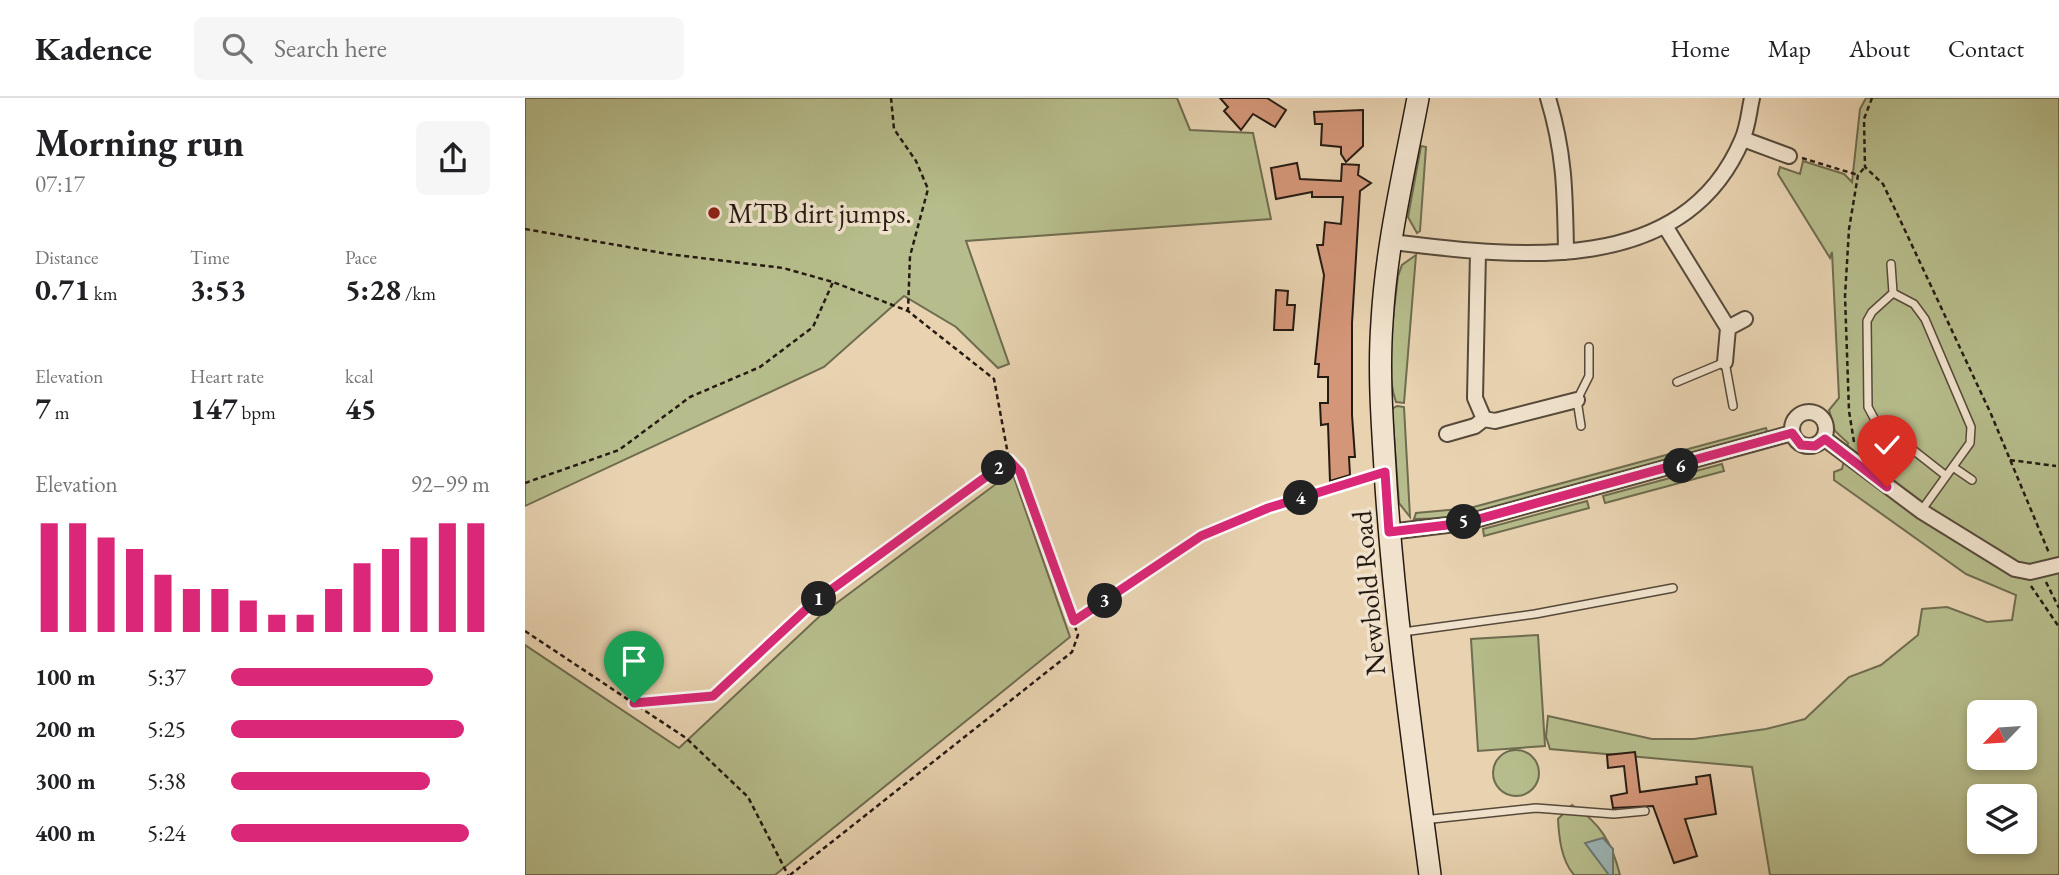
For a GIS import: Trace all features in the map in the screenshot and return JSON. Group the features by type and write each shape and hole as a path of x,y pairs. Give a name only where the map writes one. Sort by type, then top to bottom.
{"main road":[{"name":"Newbold Road","path":"1418,98 1392,242 1381,346 1380,384 1398,632 1430,875"}],"street":[{"path":"1548,98 1560,139 1565,173 1566,252"},
{"path":"1392,242 1478,253 1566,252 1630,240 1665,226 1695,205 1720,176 1743,139 1752,98"},
{"path":"1743,139 1789,156"},
{"path":"1665,226 1728,328 1725,362"},
{"path":"1478,253 1475,398 1484,419"},
{"path":"1728,328 1745,319"},
{"path":"1447,434 1475,426 1484,419 1495,421 1577,400"},
{"path":"1805,412 1814,412 1822,417 1827,428 1825,439 1815,446 1801,445 1792,433 1794,421 1805,412"},
{"path":"1389,532 1464,523 1792,433"},
{"path":"1825,439 1921,511 2015,569 2030,572 2057,566"}],"lane":[{"path":"1891,264 1893,293"},
{"path":"1893,293 1914,304 1925,319 1970,422 1970,443 1921,511"},
{"path":"1893,293 1872,312 1867,321 1868,407 1884,429 1945,475"},
{"path":"1581,426 1577,400 1589,376 1590,347"},
{"path":"1677,383 1725,362 1733,406"},
{"path":"1952,467 1972,480"},
{"path":"1398,632 1535,614 1673,588"},
{"path":"1423,820 1536,808 1614,814 1645,811"}],"path":[{"path":"891,98 894,129 916,161 928,189 910,256 908,310"},
{"path":"1859,466 1849,411 1845,296 1849,229 1859,176 1864,167 1864,119 1872,98"},
{"path":"1789,156 1859,176"},
{"path":"1864,167 1883,184 2057,566"},
{"path":"525,229 668,254 783,268 833,282 908,310 995,379 1009,460 1020,472 1078,635 1072,652 789,875 748,797 686,737 525,631"},
{"path":"525,483 619,450 690,397 760,368 813,327 833,282"},
{"path":"634,703 713,696 813,603 1009,460"},
{"path":"2010,460 2056,466"},
{"path":"1074,621 1201,536 1268,508 1385,472"},
{"path":"2015,569 2019,579 2032,586 2059,627"},
{"path":"2040,569 2059,608"}],"green space":[{"path":"525,98 1177,98 1190,130 1253,133 1271,219 966,241 1009,364 998,368 956,327 904,296 824,367 525,506"},
{"path":"1866,98 2059,98 2059,875 1770,875 1752,767 1550,749 1546,737 1548,716 1652,739 1694,739 1766,729 1805,719 1849,677 1881,665 1918,635 1922,609 1947,607 1987,622 2012,620 2016,595 1966,574 1834,480 1834,472 1842,469 1848,443 1835,431 1829,410 1839,398 1832,252 1830,258 1778,174 1780,167 1800,174 1803,161 1844,174 1852,182 1860,109"},
{"path":"1421,146 1426,147 1420,231 1417,233 1408,217"},
{"path":"1416,255 1404,403 1396,402 1392,389 1391,341 1398,276 1402,265"},
{"path":"1397,406 1404,407 1410,517 1399,503 1392,409"},
{"path":"1766,428 1768,435 1457,518 1414,519 1416,513 1470,508"},
{"path":"1722,464 1724,471 1605,503 1603,496"},
{"path":"1012,472 1070,637 775,875 525,875 525,645 679,748 822,614"},
{"path":"1587,501 1589,508 1484,536 1483,529"},
{"path":"1538,635 1545,746 1478,751 1471,639"},
{"path":"1516,750 1532,757 1539,773 1532,789 1516,796 1500,789 1493,773 1500,757"},
{"path":"1572,805 1603,834 1620,875 1574,875 1561,848 1558,819"}],"water":[{"path":"1603,838 1613,849 1613,875 1609,875 1585,843"}],"building":[{"path":"1220,98 1267,98 1286,110 1275,127 1253,114 1241,130 1224,111 1228,107"},
{"path":"1363,110 1363,146 1346,162 1341,154 1341,147 1321,145 1322,124 1315,124 1314,112"},
{"path":"1297,163 1300,179 1341,181 1342,164 1359,165 1358,175 1371,183 1360,191 1352,323 1355,457 1349,457 1350,475 1330,481 1328,424 1321,425 1320,403 1328,403 1328,377 1318,377 1319,364 1315,364 1324,275 1317,245 1323,245 1325,222 1341,224 1343,197 1312,197 1312,192 1276,199 1271,168"},
{"path":"1276,290 1288,291 1287,305 1295,305 1293,330 1274,330"},
{"path":"1635,752 1640,792 1697,784 1696,777 1710,775 1716,814 1685,819 1697,856 1674,863 1653,806 1613,808 1611,796 1627,793 1624,766 1608,768 1607,755"}],"place":[{"name":"MTB dirt jumps.","path":"714,213"}],"route":[{"path":"634,703 713,696 813,603 1009,460 1020,472 1074,621 1201,536 1268,508 1385,472 1389,532 1464,523 1678,467 1792,433 1801,445 1815,446 1825,439 1887,487"}]}
